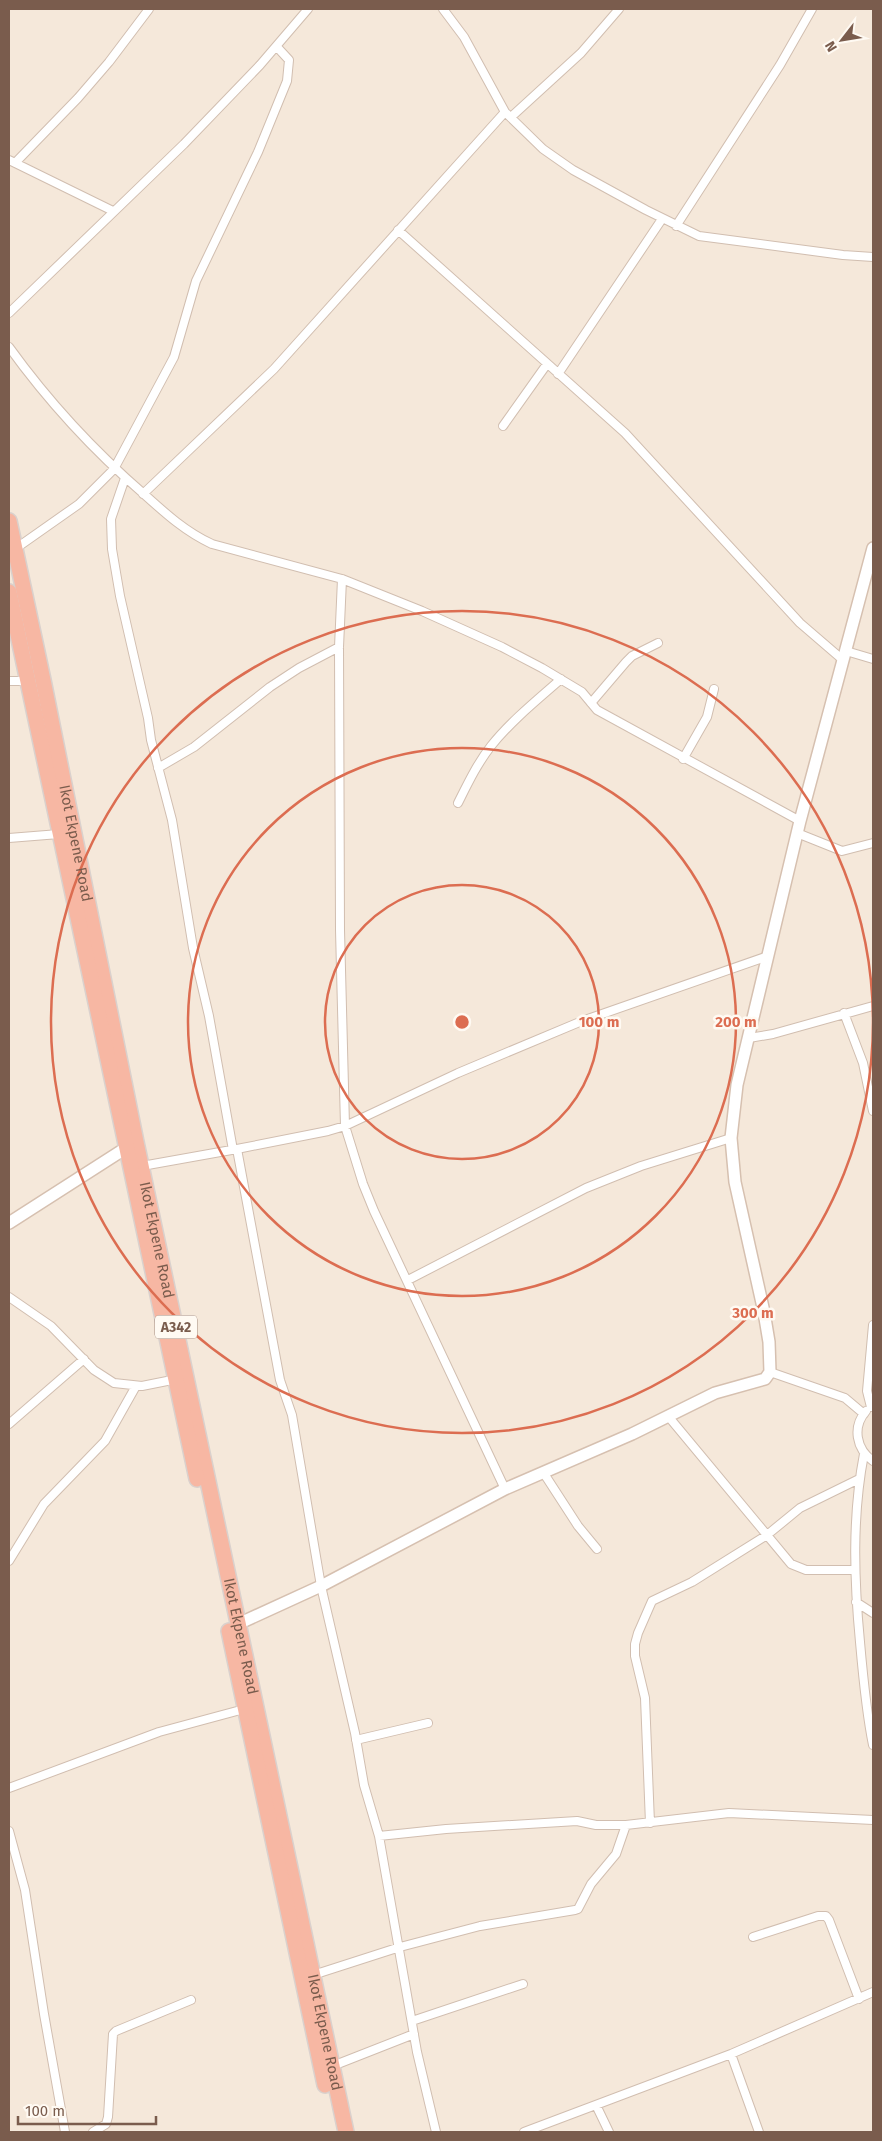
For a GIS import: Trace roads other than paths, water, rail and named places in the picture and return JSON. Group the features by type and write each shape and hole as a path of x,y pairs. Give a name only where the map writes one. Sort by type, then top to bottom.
{"highway":[{"name":"Ikot Ekpene Road","path":"9,521 142,1166 182,1379 327,2068 346,2132"},
{"name":"Ikot Ekpene Road","path":"9,592 14,645 28,681 126,1148 182,1379 238,1624 252,1707 313,1975 335,2132"}],"street":[{"path":"113,211 12,162 78,98 150,9"},
{"path":"9,313 184,144 277,46 308,9"},
{"path":"443,9 464,37 508,115 552,156 662,219 699,236 843,255 873,257"},
{"path":"143,494 274,369 398,230 508,115 582,53 619,9"},
{"path":"676,226 780,65 812,9"},
{"path":"15,550 79,504 114,469 174,357 196,281 258,152 287,81 290,68 289,60 277,46"},
{"path":"558,374 662,219"},
{"path":"398,230 625,433 800,623 844,656 873,659"},
{"path":"9,347 41,388 114,469 176,523 212,544 342,579 502,647 582,692 597,710 800,821"},
{"path":"503,426 547,364"},
{"path":"125,478 111,519 112,549 120,596 158,768 172,820 193,948 209,1016 280,1380 292,1415 321,1586 356,1740 364,1785 379,1836 414,2034 436,2132"},
{"path":"238,1624 321,1586 505,1489 715,1393 765,1379 770,1372 769,1342 764,1312 735,1182 731,1138 732,1117 737,1085 797,833 844,656 870,572 873,548"},
{"path":"342,579 340,647 340,930 345,1126 370,1202 505,1489"},
{"path":"591,703 632,656 658,643"},
{"path":"158,768 194,747 270,687 299,668 340,647"},
{"path":"458,803 477,766 497,739 561,679"},
{"path":"9,681 28,681"},
{"path":"683,758 707,717 714,689"},
{"path":"797,833 842,851 873,843"},
{"path":"9,838 59,834"},
{"path":"142,1166 235,1150 345,1126 458,1073 582,1021 768,956"},
{"path":"749,1038 773,1034 844,1012 873,1006"},
{"path":"844,1012 863,1063 873,1112"},
{"path":"408,1280 586,1188 641,1166 731,1138"},
{"path":"9,1223 126,1148"},
{"path":"9,1296 51,1326 94,1370 114,1383 136,1386 182,1379"},
{"path":"873,1325 867,1391 872,1407 864,1414 859,1423 858,1438 864,1454 873,1461"},
{"path":"9,1424 84,1359"},
{"path":"770,1372 845,1398 864,1414"},
{"path":"9,1561 44,1504 105,1441 136,1386"},
{"path":"668,1416 791,1564 798,1568 814,1571 855,1570"},
{"path":"864,1454 859,1479 854,1550 856,1602 864,1689 873,1745"},
{"path":"543,1472 578,1526 597,1548"},
{"path":"650,1823 645,1698 635,1656 635,1644 652,1601 692,1582 767,1535 800,1508 859,1479"},
{"path":"856,1602 873,1613"},
{"path":"9,1788 159,1732 252,1707"},
{"path":"356,1740 428,1723"},
{"path":"379,1836 446,1829 577,1821 596,1825 626,1825 729,1813 873,1820"},
{"path":"313,1975 400,1947 480,1926 575,1910 578,1908 591,1884 616,1854 626,1825"},
{"path":"9,1831 25,1890 65,2132"},
{"path":"753,1937 818,1916 826,1916 859,1999"},
{"path":"412,2021 523,1984"},
{"path":"524,2132 731,2054 873,1992"},
{"path":"93,2132 106,2124 108,2117 113,2034 116,2031 191,2000"},
{"path":"327,2068 414,2034"},
{"path":"731,2054 758,2132"},
{"path":"596,2104 609,2132"}]}
